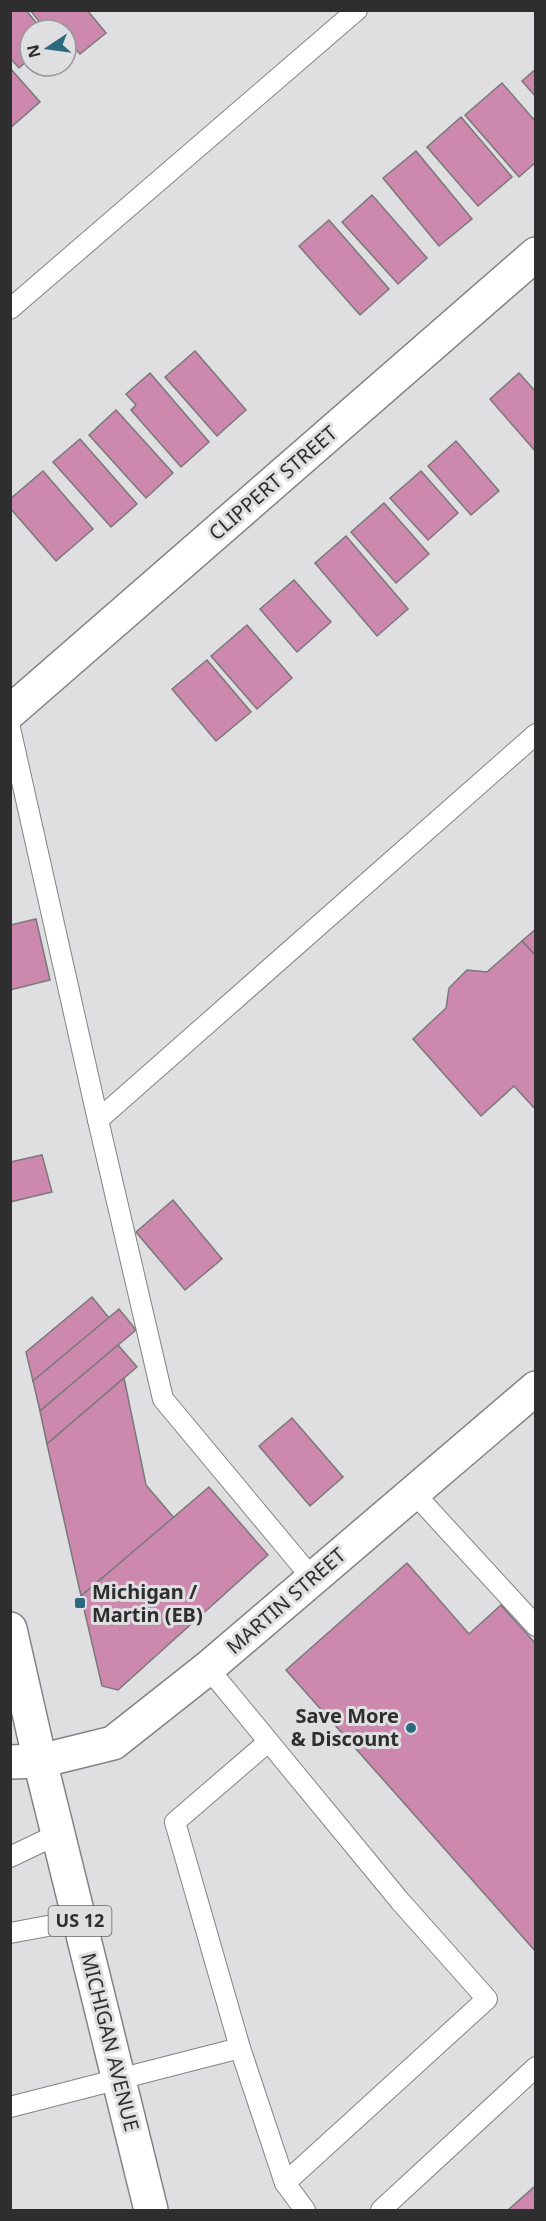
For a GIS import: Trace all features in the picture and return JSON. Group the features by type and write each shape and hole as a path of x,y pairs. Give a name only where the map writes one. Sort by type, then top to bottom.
{"street":[{"name":"CLIPPERT STREET","path":"10,711 536,254"},
{"name":"MARTIN STREET","path":"25,1761 113,1743 208,1668 536,1388"},
{"name":"MICHIGAN AVENUE","path":"10,1629 25,1761 58,1834 151,2211"}],"lane":[{"path":"10,309 357,10"},
{"path":"10,728 163,1399 312,1578"},
{"path":"98,1120 536,734"},
{"path":"413,1492 536,1626"},
{"path":"208,1668 400,1902 487,1999 285,2183"},
{"path":"268,1742 175,1822 240,2048 285,2183 305,2211"},
{"path":"10,1857 58,1834"},
{"path":"10,1933 80,1920"},
{"path":"10,2107 240,2048"},
{"path":"381,2211 536,2067"}],"building":[{"path":"10,10 26,10 32,18 18,18 18,67 10,58"},
{"path":"30,10 87,10 106,33 80,54 78,52 78,18 36,18"},
{"path":"10,68 40,102 10,128"},
{"path":"536,69 536,97 522,81"},
{"path":"502,83 536,122 536,162 519,177 465,115"},
{"path":"461,117 512,177 478,206 427,147"},
{"path":"416,151 472,219 439,246 383,178"},
{"path":"372,195 427,258 398,284 342,222"},
{"path":"329,220 389,289 360,315 299,246"},
{"path":"195,351 246,410 217,436 165,377"},
{"path":"150,373 209,442 181,467 131,410 136,405 126,394"},
{"path":"519,373 536,392 536,452 490,399"},
{"path":"116,410 173,473 146,498 89,435"},
{"path":"80,439 137,504 111,527 53,462"},
{"path":"456,441 499,491 471,515 428,466"},
{"path":"43,471 93,529 56,561 10,508 10,499"},
{"path":"421,471 458,513 428,540 390,498"},
{"path":"384,503 429,554 396,583 351,532"},
{"path":"346,536 408,609 377,636 315,563"},
{"path":"294,580 331,622 297,652 260,609"},
{"path":"247,625 292,678 257,709 211,656"},
{"path":"207,660 251,712 216,741 172,689"},
{"path":"36,919 50,980 10,990 10,925"},
{"path":"536,929 536,956 522,941"},
{"path":"522,941 536,956 536,1110 514,1086 481,1116 413,1039 446,1008 449,988 467,970 487,972"},
{"path":"42,1155 52,1192 10,1202 10,1162"},
{"path":"173,1200 222,1259 185,1290 136,1232"},
{"path":"92,1297 109,1318 33,1381 26,1352"},
{"path":"119,1309 136,1330 40,1411 33,1381"},
{"path":"118,1345 137,1367 47,1444 40,1411"},
{"path":"124,1378 146,1485 174,1518 81,1596 47,1444"},
{"path":"292,1418 343,1477 310,1506 259,1446"},
{"path":"209,1487 268,1555 118,1690 102,1686 81,1596"},
{"path":"407,1563 469,1634 501,1605 536,1644 536,1952 286,1670"},
{"path":"534,2187 536,2188 536,2210 508,2210"}],"place":[{"name":"Michigan / Martin (EB)","path":"80,1603"},
{"name":"Save More & Discount","path":"411,1728"}]}
